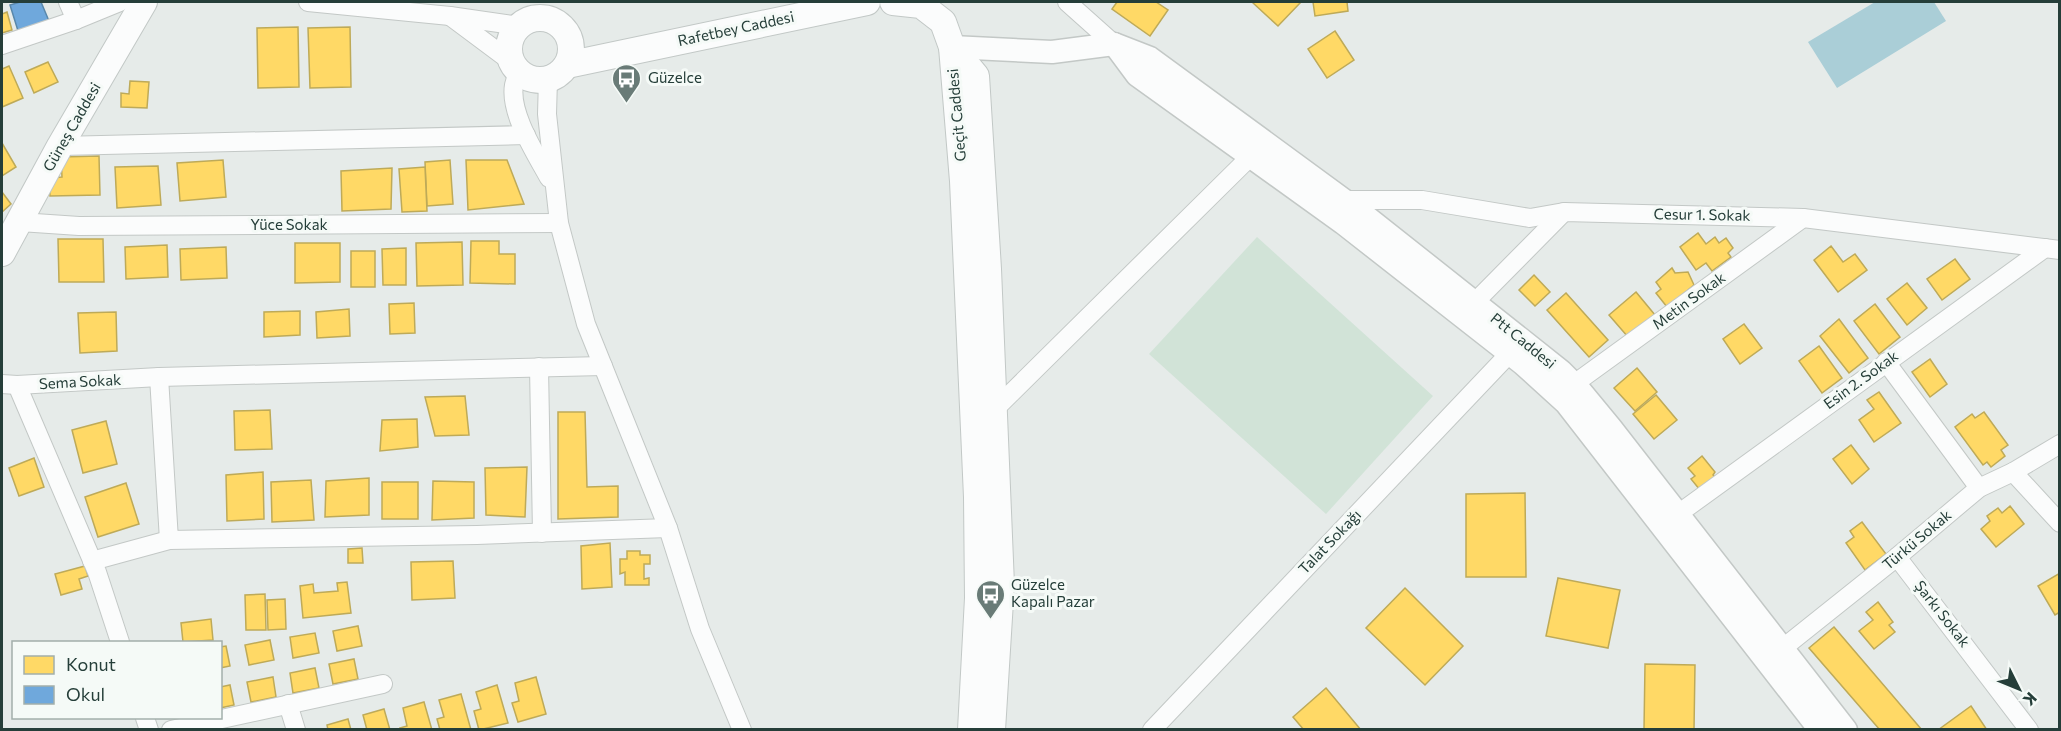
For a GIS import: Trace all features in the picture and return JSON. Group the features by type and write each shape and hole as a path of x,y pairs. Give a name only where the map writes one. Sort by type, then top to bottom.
{"main road":[{"name":"Güneş Caddesi","path":"2,253 60,146 144,2"},
{"name":"Rafetbey Caddesi","path":"557,72 606,57 867,2"},
{"path":"900,2 921,5 943,22 952,48"},
{"path":"554,18 572,49 557,72 537,80 527,77 516,67 510,53 510,44 519,26 538,18 554,18 606,57"},
{"name":"Geçit Caddesi","path":"952,48 976,76 988,269 1001,585 992,729"},
{"name":"Geçit Caddesi","path":"952,48 963,181 977,497 978,598 971,729"}],"street":[{"path":"68,2 76,20"},
{"path":"2,45 76,20 120,2"},
{"path":"308,2 450,16 519,26"},
{"name":"Ptt Caddesi","path":"1067,2 1114,44 1137,75 1343,223 1547,384 1585,424 1820,729"},
{"path":"450,16 516,67 513,96 526,135 554,188"},
{"path":"952,48 1052,52 1114,44"},
{"name":"Ptt Caddesi","path":"1114,44 1150,58 1344,200 1475,302 1574,384 1611,428 1846,729"},
{"path":"557,72 547,114 554,188 559,223 586,324 668,528 700,629 742,729"},
{"path":"60,146 526,135"},
{"path":"993,411 1251,156"},
{"name":"Cesur 1. Sokak","path":"1344,200 1422,200 1530,218 1564,212 1803,218 2052,249"},
{"path":"1475,302 1564,212"},
{"name":"Metin Sokak","path":"1574,384 1803,218"},
{"name":"Yüce Sokak","path":"20,222 79,226 559,223"},
{"name":"Esin 2. Sokak","path":"1678,514 1886,362 2052,249"},
{"name":"Talat Sokağı","path":"1152,729 1509,354"},
{"path":"1886,362 1979,488"},
{"name":"Sema Sokak","path":"9,384 159,377 603,366"},
{"path":"539,367 542,533"},
{"path":"159,377 169,540"},
{"path":"9,384 92,561 120,641"},
{"name":"Türkü Sokak","path":"1783,648 1979,488 2013,472 2060,444"},
{"path":"2013,472 2060,523"},
{"path":"92,561 169,540 542,533 668,528"},
{"name":"Şarkı Sokak","path":"1897,557 2021,726"},
{"path":"222,718 383,684"},
{"path":"288,704 296,729"},
{"path":"171,729 218,719"}],"green space":[{"path":"1257,237 1433,396 1326,514 1149,354"}],"water":[{"path":"1875,2 1934,2 1946,21 1837,88 1808,42"}],"building: Konut":[{"path":"1117,2 1156,2 1168,10 1150,36 1112,9"},
{"path":"1252,2 1301,2 1278,26"},
{"path":"1313,2 1347,2 1348,11 1315,16"},
{"path":"7,12 12,30 2,33 2,14"},
{"path":"298,27 299,87 258,88 257,28"},
{"path":"350,27 351,87 310,88 308,28"},
{"path":"1335,31 1354,60 1327,78 1308,49"},
{"path":"48,62 58,82 34,93 25,72"},
{"path":"9,66 23,98 2,107 2,69"},
{"path":"130,81 149,82 147,108 121,107 121,93 129,94"},
{"path":"2,143 16,167 2,176"},
{"path":"99,156 100,195 50,196 49,178 62,177 61,157"},
{"path":"223,160 226,197 180,201 177,163"},
{"path":"450,160 453,204 427,206 425,162"},
{"path":"466,160 507,160 524,204 468,210"},
{"path":"158,166 161,205 117,208 115,167"},
{"path":"425,167 427,211 402,212 399,169"},
{"path":"392,168 391,209 342,211 341,171"},
{"path":"2,192 11,204 2,212"},
{"path":"1698,233 1706,244 1715,237 1719,243 1726,238 1733,248 1728,253 1731,257 1712,271 1706,263 1696,270 1680,247"},
{"path":"58,239 103,239 104,282 59,282"},
{"path":"471,241 499,241 499,254 515,254 515,284 470,283"},
{"path":"462,242 463,285 417,286 416,243"},
{"path":"295,243 340,243 340,282 295,283"},
{"path":"167,245 168,277 126,279 125,247"},
{"path":"1831,246 1843,262 1855,254 1867,270 1838,292 1814,260"},
{"path":"226,247 227,278 181,280 180,249"},
{"path":"406,248 406,285 383,285 382,249"},
{"path":"351,251 375,251 375,287 351,287"},
{"path":"1955,259 1970,279 1942,300 1927,279"},
{"path":"1672,268 1675,273 1688,272 1694,285 1667,307 1656,293 1661,289 1656,282"},
{"path":"1534,275 1550,292 1535,306 1519,290"},
{"path":"1907,283 1927,308 1907,325 1887,299"},
{"path":"1636,292 1655,315 1628,337 1609,315"},
{"path":"1566,293 1608,340 1589,357 1547,310"},
{"path":"414,303 415,333 390,334 389,304"},
{"path":"1875,304 1900,337 1879,354 1854,321"},
{"path":"349,309 350,336 317,338 316,312"},
{"path":"300,311 300,335 264,337 264,312"},
{"path":"116,312 117,351 80,353 78,313"},
{"path":"1839,319 1868,358 1849,373 1820,336"},
{"path":"1744,324 1762,348 1740,364 1723,339"},
{"path":"1819,346 1842,378 1822,393 1799,361"},
{"path":"1930,359 1947,384 1930,397 1912,372"},
{"path":"1637,368 1657,392 1635,411 1614,388"},
{"path":"1879,392 1901,423 1874,442 1859,420 1874,409 1867,400"},
{"path":"1656,395 1677,420 1654,439 1633,414"},
{"path":"465,396 469,435 435,436 425,397"},
{"path":"270,410 272,449 235,450 234,411"},
{"path":"558,412 585,412 587,487 618,486 618,517 558,519"},
{"path":"1984,412 2008,445 2001,450 2005,456 1991,467 1987,462 1983,465 1955,427 1972,414 1975,418"},
{"path":"417,419 418,447 380,451 382,420"},
{"path":"106,421 117,464 83,473 72,430"},
{"path":"1851,445 1869,469 1852,484 1833,459"},
{"path":"1702,456 1715,472 1713,475 1716,478 1700,490 1691,479 1695,476 1688,468"},
{"path":"34,458 44,487 19,496 9,468"},
{"path":"527,467 525,517 486,515 485,468"},
{"path":"263,472 264,519 227,521 226,475"},
{"path":"369,478 369,515 325,517 326,481"},
{"path":"311,480 314,520 272,522 271,482"},
{"path":"433,481 474,482 474,518 432,520"},
{"path":"382,482 418,482 418,519 382,519"},
{"path":"126,483 139,524 98,537 85,497"},
{"path":"1525,493 1526,577 1466,577 1466,494"},
{"path":"2010,506 2024,524 1996,547 1981,529 1990,521 1987,516 1998,508 2002,513"},
{"path":"1862,522 1886,554 1865,570 1846,543 1854,537 1850,531"},
{"path":"610,543 612,587 582,589 581,546"},
{"path":"362,548 363,563 348,563 348,549"},
{"path":"627,551 640,551 640,555 650,555 650,564 644,564 644,579 649,578 649,585 625,585 625,572 620,574 620,559 627,559"},
{"path":"453,561 455,598 412,600 411,562"},
{"path":"85,566 88,576 79,579 82,589 61,595 55,574"},
{"path":"2060,573 2060,612 2055,615 2038,586"},
{"path":"1558,578 1620,590 1608,648 1546,636"},
{"path":"347,582 351,613 303,618 300,586 313,584 314,593 338,591 337,583"},
{"path":"1405,588 1463,646 1425,685 1366,628"},
{"path":"265,594 266,630 246,630 245,595"},
{"path":"285,599 286,629 268,630 267,600"},
{"path":"1878,602 1893,622 1889,625 1895,632 1874,649 1859,631 1873,620 1866,612"},
{"path":"211,619 213,640 183,641 181,623"},
{"path":"358,626 362,646 337,651 333,631"},
{"path":"1834,627 1922,730 1880,730 1809,648"},
{"path":"315,633 319,653 293,658 290,637"},
{"path":"270,640 274,660 249,665 245,645"},
{"path":"226,646 230,666 222,668 222,647"},
{"path":"354,659 358,679 333,684 329,664"},
{"path":"1645,664 1695,665 1694,730 1644,730"},
{"path":"315,668 319,688 293,693 290,673"},
{"path":"273,677 276,697 251,702 247,682"},
{"path":"536,677 546,714 518,722 512,703 519,701 515,683"},
{"path":"230,685 234,705 222,708 222,687"},
{"path":"497,685 508,723 479,730 474,711 481,709 476,692"},
{"path":"1326,688 1361,730 1304,730 1293,717"},
{"path":"461,694 471,730 440,730 437,719 444,717 439,700"},
{"path":"424,702 432,730 401,730 400,728 407,726 403,708"},
{"path":"1971,706 1987,730 1938,730"},
{"path":"384,709 390,730 367,730 363,715"},
{"path":"348,719 351,730 328,730 327,725"}],"building: Okul":[{"path":"20,2 41,2 49,21 19,34 10,5"}],"place":[{"name":"Güzelce","path":"627,104"},
{"name":"Güzelce Kapalı Pazar","path":"990,620"}]}
